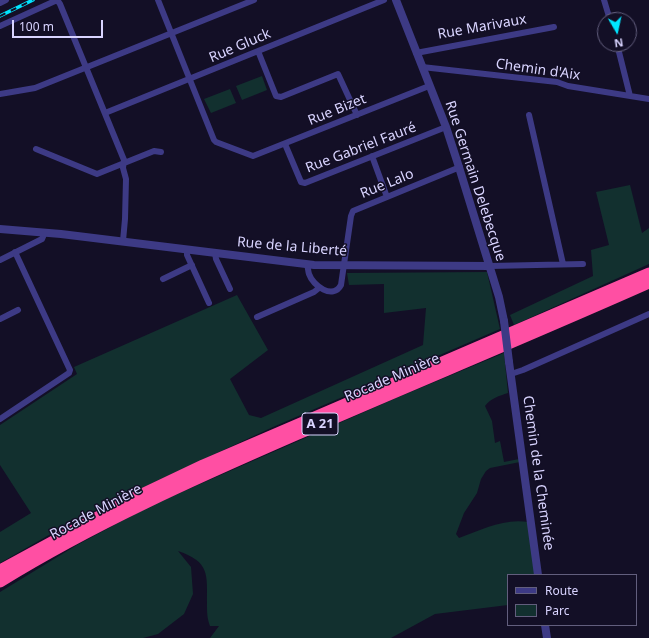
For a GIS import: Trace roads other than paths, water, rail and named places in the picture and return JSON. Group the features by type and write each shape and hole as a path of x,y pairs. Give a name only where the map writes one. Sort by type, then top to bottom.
{"highway":[{"name":"Rocade Minière","path":"0,570 123,503 203,465 649,273"},
{"name":"Rocade Minière","path":"0,582 87,533 202,476 649,283"}],"street":[{"path":"0,3 6,0"},
{"path":"158,0 190,80"},
{"path":"0,94 30,90 254,0"},
{"name":"Rue Gluck","path":"105,113 190,80 384,0"},
{"name":"Rue Germain Delebecque","path":"396,0 446,127 460,167 490,266 502,314 511,374"},
{"path":"604,0 608,12"},
{"path":"0,26 58,1 60,4 124,160 123,171 126,179 126,219 123,241"},
{"name":"Rue Marivaux","path":"416,53 554,27"},
{"path":"258,52 276,96 281,97 338,74 357,115"},
{"path":"619,52 630,96"},
{"name":"Chemin d'Aix","path":"422,67 557,82 568,86 649,99"},
{"name":"Rue Bizet","path":"190,80 216,142 253,156 429,86"},
{"path":"529,115 562,264"},
{"name":"Rue Gabriel Fauré","path":"284,144 300,182 305,183 446,127"},
{"path":"36,149 94,174 101,173 154,151 160,152"},
{"path":"372,156 387,197"},
{"name":"Rue Lalo","path":"344,266 351,214 356,209 460,167"},
{"name":"Rue de la Liberté","path":"0,228 123,241 307,264 344,266 490,266 583,264"},
{"path":"0,260 42,239 45,232"},
{"path":"187,250 187,255 209,303"},
{"path":"0,419 69,373 70,370 15,252"},
{"path":"215,253 216,259 230,289"},
{"path":"307,264 309,274 319,288 326,291 339,290 344,266"},
{"path":"163,279 192,265"},
{"path":"257,317 314,292 319,288"},
{"path":"0,319 18,310"},
{"path":"511,374 524,370 649,314"},
{"name":"Chemin de la Cheminée","path":"511,374 538,574"},
{"path":"545,626 547,638"}],"railway":[{"path":"0,16 33,0"}]}
